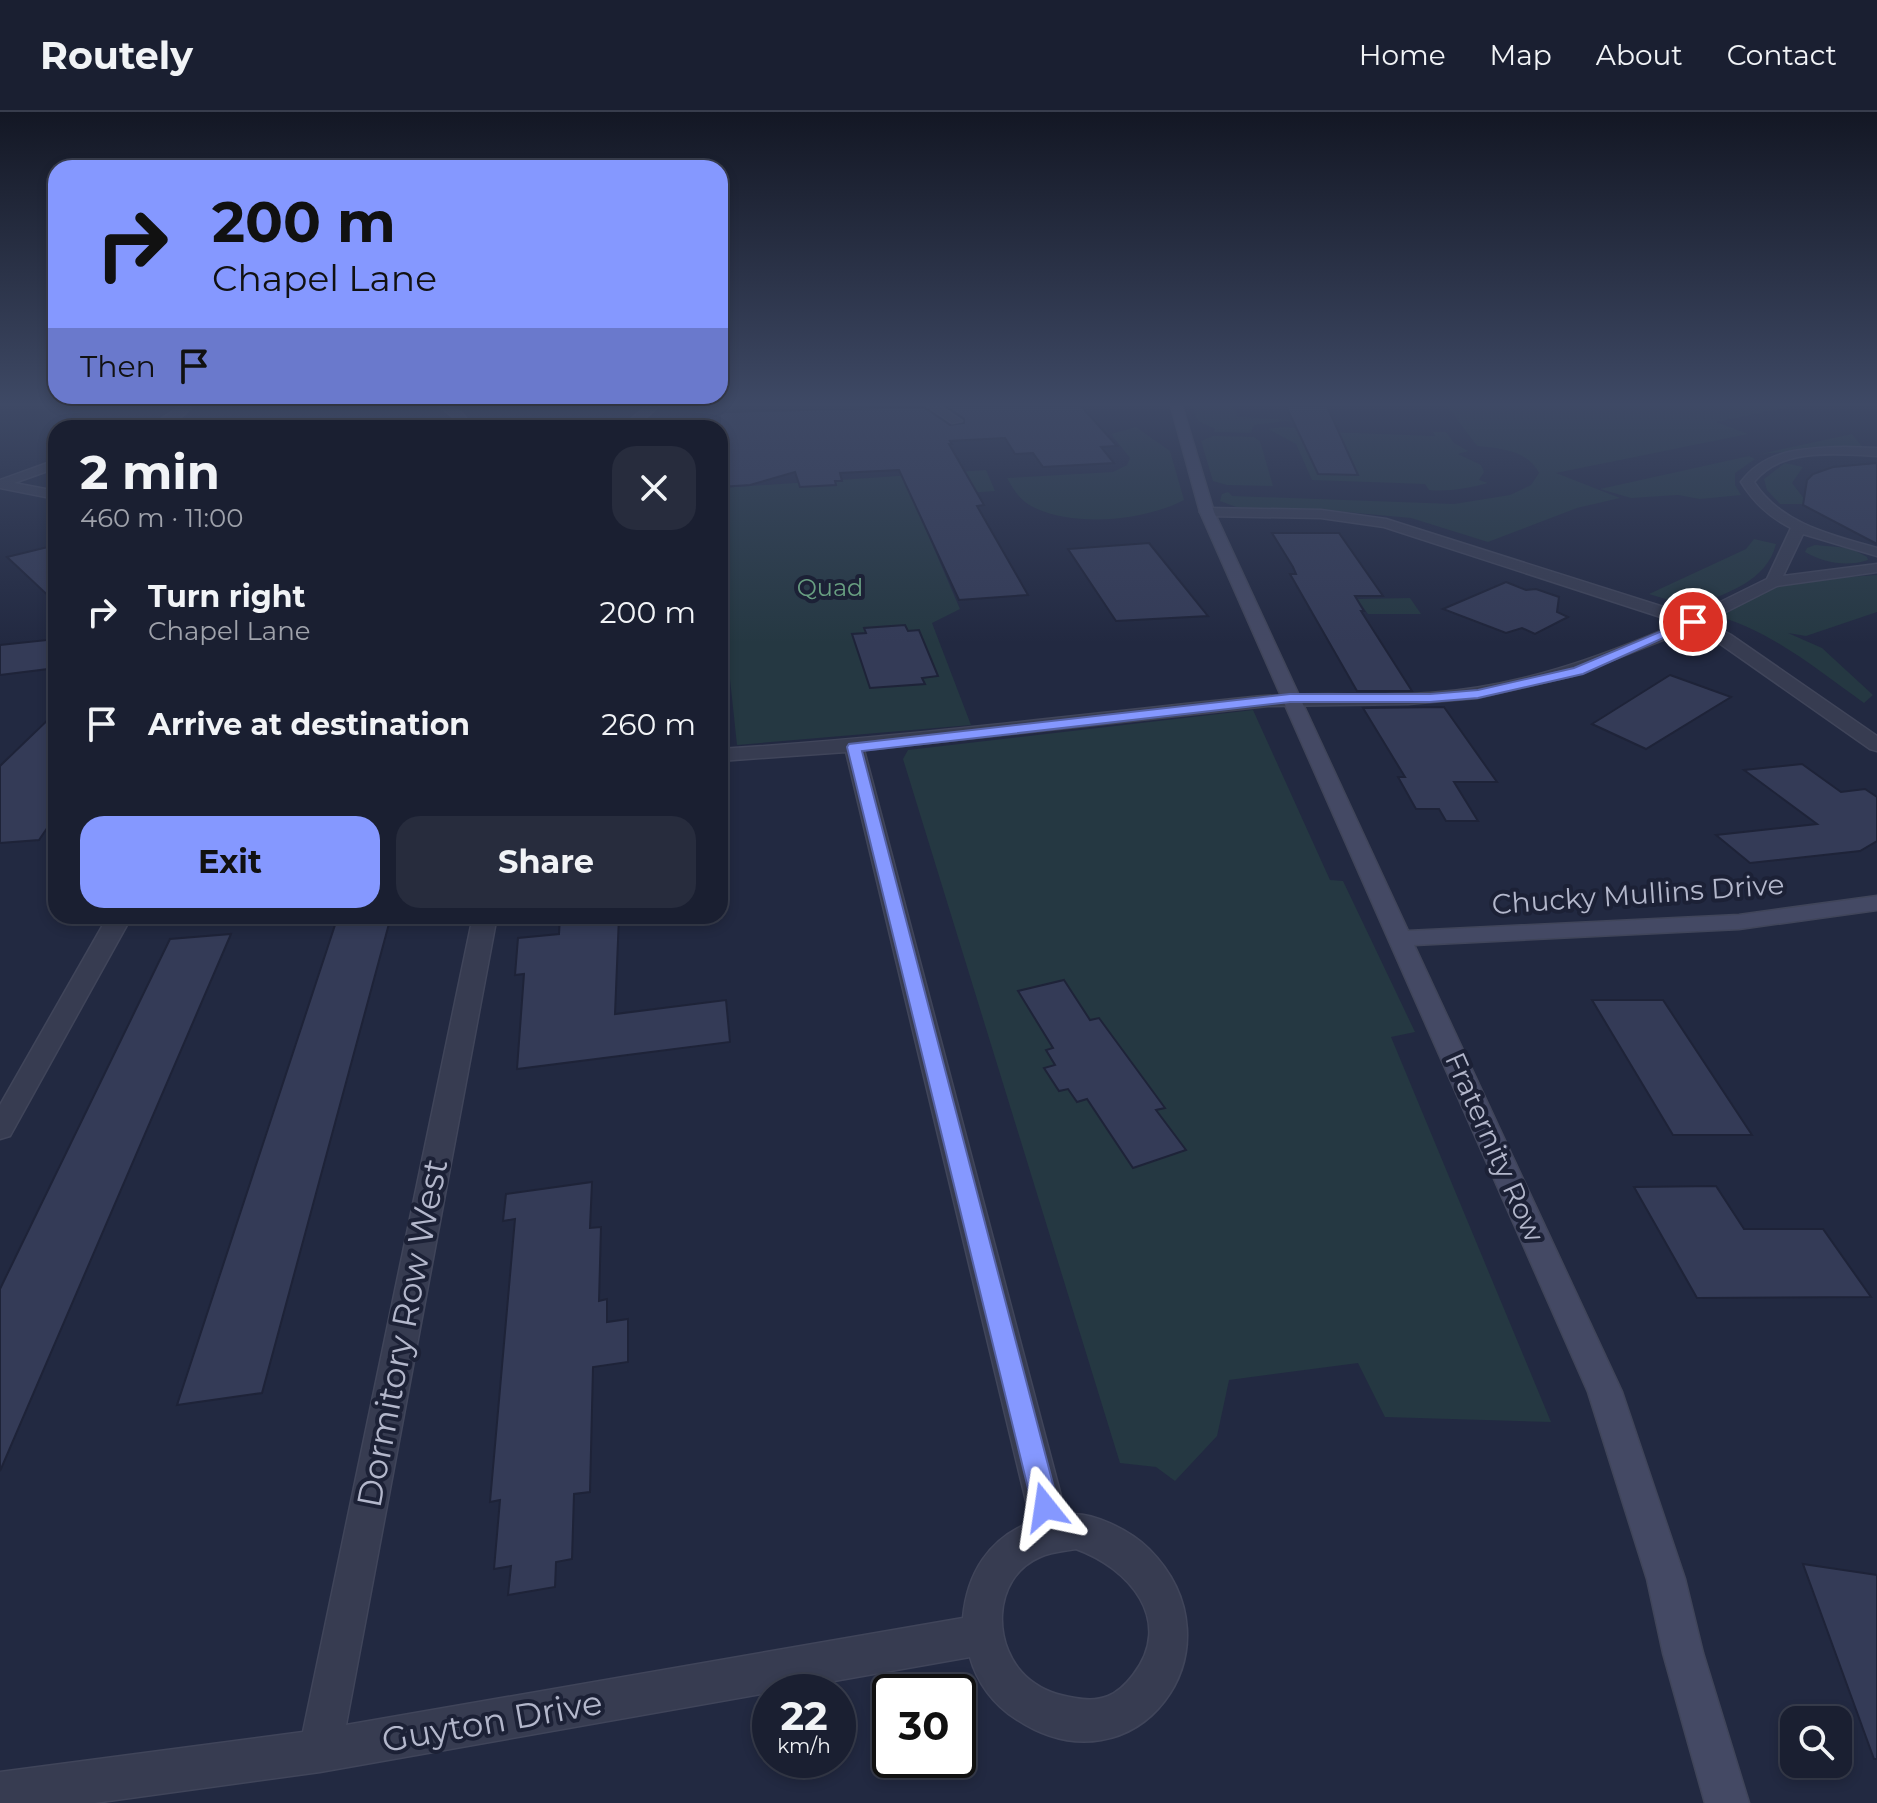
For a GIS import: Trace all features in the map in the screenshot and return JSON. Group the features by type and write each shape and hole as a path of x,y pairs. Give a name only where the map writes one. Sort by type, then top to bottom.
{"street":[{"path":"5,485 48,493"},
{"name":"Fraternity Row","path":"1199,485 1207,512 1290,698 1402,938 1605,1392 1666,1579 1683,1653 1727,1803"},
{"path":"1748,485 1754,497 1799,526 1877,552"},
{"path":"1207,512 1321,514 1386,523 1693,622 1725,639 1877,745"},
{"path":"1773,582 1799,526"},
{"path":"728,755 854,747 1290,698 1430,698 1478,694 1578,671 1693,622 1773,582 1877,568"},
{"path":"854,747 1052,1532"},
{"name":"Chucky Mullins Drive","path":"1402,938 1739,922 1877,903"},
{"path":"0,1129 115,924"},
{"name":"Dormitory Row West","path":"320,1751 483,924"},
{"path":"1076,1531 1101,1537 1123,1548 1143,1566 1160,1592 1169,1624 1168,1656 1155,1685 1132,1708 1102,1721 1070,1722 1039,1712 1011,1692 992,1666 982,1635 981,1605 997,1567 1005,1556 1027,1540 1052,1532 1076,1531"},
{"name":"Guyton Drive","path":"0,1794 320,1751 982,1635"}],"green space":[{"name":"Quad","path":"992,485 995,491 912,497 960,609 932,623 971,725 737,745 728,661 728,487"},
{"path":"1011,485 1180,485 1184,500 1129,517 1087,519 1048,513 1027,504"},
{"path":"1426,485 1479,485 1459,489 1429,490"},
{"path":"1531,485 1586,485 1620,498 1577,508 1488,542 1411,518 1313,509 1239,508 1220,501 1222,494 1228,492 1232,496 1454,504 1510,495"},
{"path":"1618,485 1735,485 1741,495 1700,499 1678,495 1631,498 1600,489"},
{"path":"1766,485 1793,485 1808,504 1780,504"},
{"path":"1754,539 1776,544 1764,568 1743,585 1692,607 1649,594 1746,549"},
{"path":"1815,545 1850,548 1868,560 1836,563 1805,552"},
{"path":"1877,575 1877,612 1806,636 1788,633 1822,648 1873,695 1864,703 1772,639 1710,614 1773,582"},
{"path":"1410,598 1421,614 1368,614 1357,599"},
{"path":"1253,710 1330,880 1343,881 1415,1032 1391,1037 1551,1422 1385,1417 1358,1363 1229,1380 1217,1436 1175,1481 1156,1467 1120,1463 903,759 908,750"}],"building":[{"path":"906,485 972,485 984,505 977,506 1028,595 959,600"},
{"path":"1806,485 1877,485 1877,544 1803,505"},
{"path":"1272,533 1339,533 1383,596 1355,596 1364,611 1361,611 1412,691 1357,691 1290,574 1296,574"},
{"path":"1149,543 1208,616 1116,621 1068,549"},
{"path":"48,547 48,595 7,557"},
{"path":"1506,582 1559,597 1557,612 1568,617 1535,634 1522,628 1506,633 1443,609"},
{"path":"905,625 908,631 919,630 938,676 922,678 925,684 870,688 852,634 866,633 864,628"},
{"path":"48,640 48,669 0,675 0,645"},
{"path":"1670,675 1731,697 1646,749 1592,724"},
{"path":"1444,707 1497,782 1454,782 1478,821 1446,821 1439,809 1416,809 1398,777 1405,777 1363,708"},
{"path":"48,720 48,827 39,840 0,843 0,766"},
{"path":"1802,764 1841,792 1865,789 1877,797 1877,841 1860,851 1750,863 1716,835 1817,824 1744,770"},
{"path":"389,924 262,1393 177,1405 335,925"},
{"path":"560,924 619,924 615,1014 726,1000 730,1042 517,1069 524,974 515,975 518,938 559,934"},
{"path":"231,934 0,1471 0,1289 170,939"},
{"path":"1064,980 1090,1020 1099,1018 1165,1108 1156,1110 1186,1150 1133,1168 1087,1099 1077,1102 1068,1089 1059,1091 1044,1068 1055,1065 1046,1050 1053,1048 1018,991"},
{"path":"1592,1000 1663,1000 1752,1135 1673,1135"},
{"path":"592,1182 590,1228 601,1227 599,1301 607,1299 607,1322 628,1319 628,1362 593,1367 590,1492 574,1494 572,1559 556,1562 555,1587 508,1595 511,1566 494,1569 500,1500 490,1502 515,1219 503,1221 506,1194"},
{"path":"1716,1186 1744,1229 1823,1229 1871,1297 1697,1298 1634,1187"},
{"path":"1803,1564 1877,1575 1877,1759 1874,1759"}],"route":[{"path":"1045,1507 854,747 1290,698 1430,698 1478,694 1578,671 1693,622"}]}
